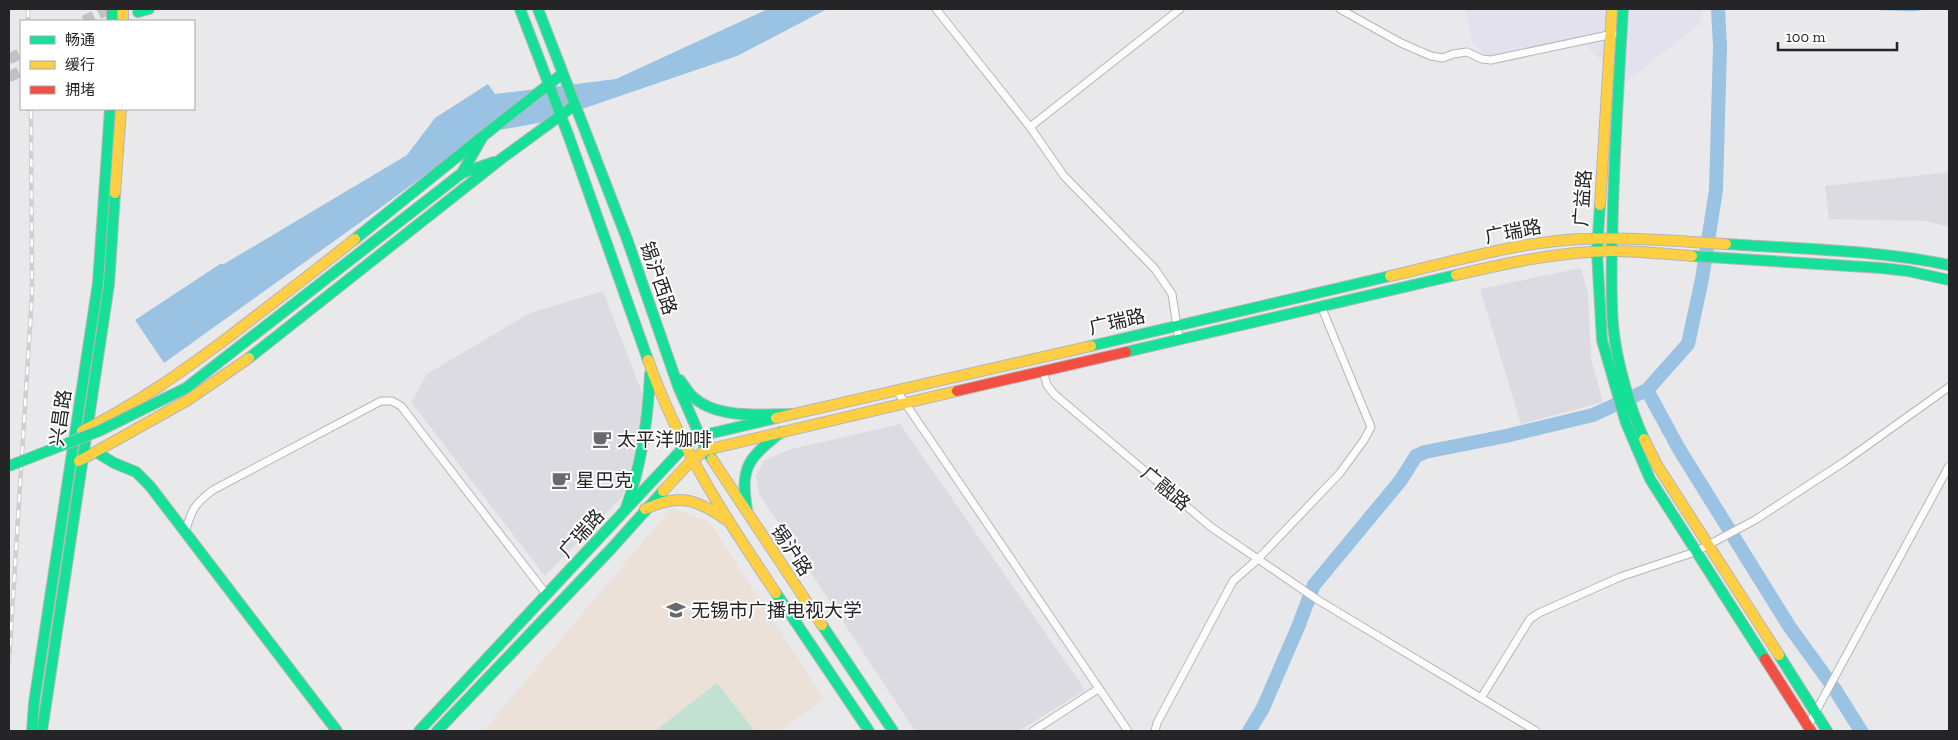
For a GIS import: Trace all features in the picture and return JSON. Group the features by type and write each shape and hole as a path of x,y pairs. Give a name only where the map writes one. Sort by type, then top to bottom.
{"main road":[{"path":"141,10 148,9"},
{"path":"520,9 547,81"},
{"path":"76,434 100,424 159,388 269,306 484,136 561,70 538,9"},
{"name":"广益路","path":"1612,9 1612,35 1597,252 1602,340 1615,387 1631,422"},
{"name":"广益路","path":"1623,9 1614,176 1613,326 1631,422"},
{"name":"锡沪西路","path":"561,70 628,239 672,369 700,436"},
{"name":"锡沪路","path":"547,81 569,137 650,368 661,396 692,460 727,520 869,731"},
{"path":"72,464 188,400 244,362 501,159 575,105"},
{"name":"兴昌路","path":"32,731 34,703 72,464 98,283 110,110"},
{"name":"兴昌路","path":"42,731 109,284 120,110"},
{"path":"462,173 484,136"},
{"path":"9,466 65,446 135,415 186,388 462,173 501,159"},
{"name":"广瑞路","path":"419,731 600,539 626,508 686,446 700,436 1525,245 1613,237 1910,256 1949,265"},
{"name":"广瑞路","path":"437,731 610,549 645,509 692,460 706,450 1528,259 1612,251 1908,270 1949,280"},
{"path":"626,508 639,470 645,438 650,368"},
{"path":"672,369 692,396 702,404 738,412 794,414"},
{"path":"1631,422 1827,731"},
{"path":"1631,422 1650,479 1809,729"},
{"path":"749,517 743,484 744,472 748,461 757,450 781,432"},
{"name":"锡沪路","path":"700,436 706,450 749,517 893,731"},
{"path":"96,452 114,463 136,472 150,486 337,731"},
{"path":"645,509 668,500 691,501 714,511 727,520"}],"street":[{"path":"936,9 1030,127 1064,176 1155,269 1172,294 1179,339"},
{"path":"1030,127 1180,9"},
{"path":"1340,9 1430,56 1443,58 1467,52 1482,59 1491,60 1612,35 1623,28"},
{"path":"1155,731 1157,723 1233,581 1258,559 1340,473 1371,427 1321,306"},
{"name":"广融路","path":"1043,371 1047,385 1054,394 1211,527 1318,600 1481,698"},
{"path":"1536,731 1481,698 1530,619 1620,577 1708,546 1755,520 1844,462 1949,388"},
{"path":"897,391 1128,731"},
{"path":"185,533 190,513 199,500 213,490 381,401 392,401 401,406 547,595"},
{"path":"1809,729 1815,713 1949,466"},
{"path":"1032,731 1098,689"}],"shaded area":[{"path":"1465,9 1702,9 1700,23 1624,84 1581,41 1486,56 1472,41"},
{"path":"1949,172 1949,227 1926,221 1829,219 1825,186"},
{"path":"1581,268 1588,294 1591,358 1603,402 1521,424 1480,289"},
{"path":"603,291 644,398 633,476 622,497 545,576 411,402 427,374 530,313"},
{"path":"900,424 1085,690 1019,731 915,731 759,494 756,476 764,461 788,450"},
{"name":"无锡市广播电视大学","path":"671,508 709,521 824,699 780,731 484,730"}],"green space":[{"path":"717,683 754,730 655,731"}],"water":[{"path":"768,9 827,9 737,56 544,122 482,133 164,363 135,320 220,264 224,264 407,155 435,118 488,84 495,94 616,79"}],"waterway":[{"path":"1249,731 1263,708 1314,585 1401,480 1416,456 1425,452 1506,436 1593,415 1647,390 1688,344 1702,279 1716,190 1720,47 1718,9"},
{"path":"1881,9 1921,9"},
{"path":"1647,390 1679,449 1789,626 1834,688 1861,731"}],"tunnel":[{"path":"86,20 109,9"},
{"path":"9,59 20,54"},
{"path":"9,77 20,72"}],"railway":[{"path":"28,9 28,20"},
{"path":"9,662 32,294 31,110"}],"traffic: fast":[{"path":"112,9 112,20"},
{"path":"138,12 149,9"},
{"path":"520,9 569,137 648,360"},
{"path":"538,9 627,239 678,386 706,450 712,459"},
{"path":"1623,9 1614,182 1612,310 1620,368 1644,439"},
{"path":"494,162 462,173 483,136 562,74"},
{"path":"249,358 501,159 575,105"},
{"path":"32,731 34,703 98,283 110,110"},
{"path":"355,239 483,136"},
{"path":"9,466 99,431 186,388 462,173"},
{"path":"42,731 109,284 115,193"},
{"path":"1600,205 1597,252 1602,340 1626,423 1650,479 1765,659"},
{"path":"1726,244 1866,253 1949,265"},
{"path":"1692,256 1881,268 1908,271 1949,280"},
{"path":"1126,352 1456,275"},
{"path":"1091,346 1390,276"},
{"path":"626,508 632,491 643,442 650,374"},
{"path":"680,380 692,396 702,404 714,409 754,415 794,414"},
{"path":"419,731 685,446 700,436 776,418"},
{"path":"747,510 745,483 749,465 761,449 781,432"},
{"path":"96,452 114,463 136,472 150,486 337,731"},
{"path":"437,731 611,549 663,491"},
{"path":"776,593 869,731"},
{"path":"822,625 893,731"},
{"path":"1779,655 1827,731"}],"traffic: slow":[{"path":"123,9 123,20"},
{"path":"1600,205 1612,9"},
{"path":"115,193 121,110"},
{"path":"82,431 138,400 191,364 355,239"},
{"path":"1390,276 1500,250 1544,242 1626,239 1726,244"},
{"path":"1456,275 1494,266 1572,253 1611,251 1692,256"},
{"path":"776,418 1091,346"},
{"path":"79,461 188,400 249,358"},
{"path":"648,360 688,452 721,509 776,593"},
{"path":"663,491 692,460 706,450 957,391"},
{"path":"1644,439 1657,465 1779,655"},
{"path":"712,459 822,625"},
{"path":"645,509 668,501 686,500 705,506 725,519"}],"traffic: jam":[{"path":"957,391 1126,352"},
{"path":"1765,659 1811,731"}],"place":[{"name":"太平洋咖啡","path":"602,439"},
{"name":"星巴克","path":"561,480"},
{"name":"无锡市广播电视大学","path":"676,610"}]}
